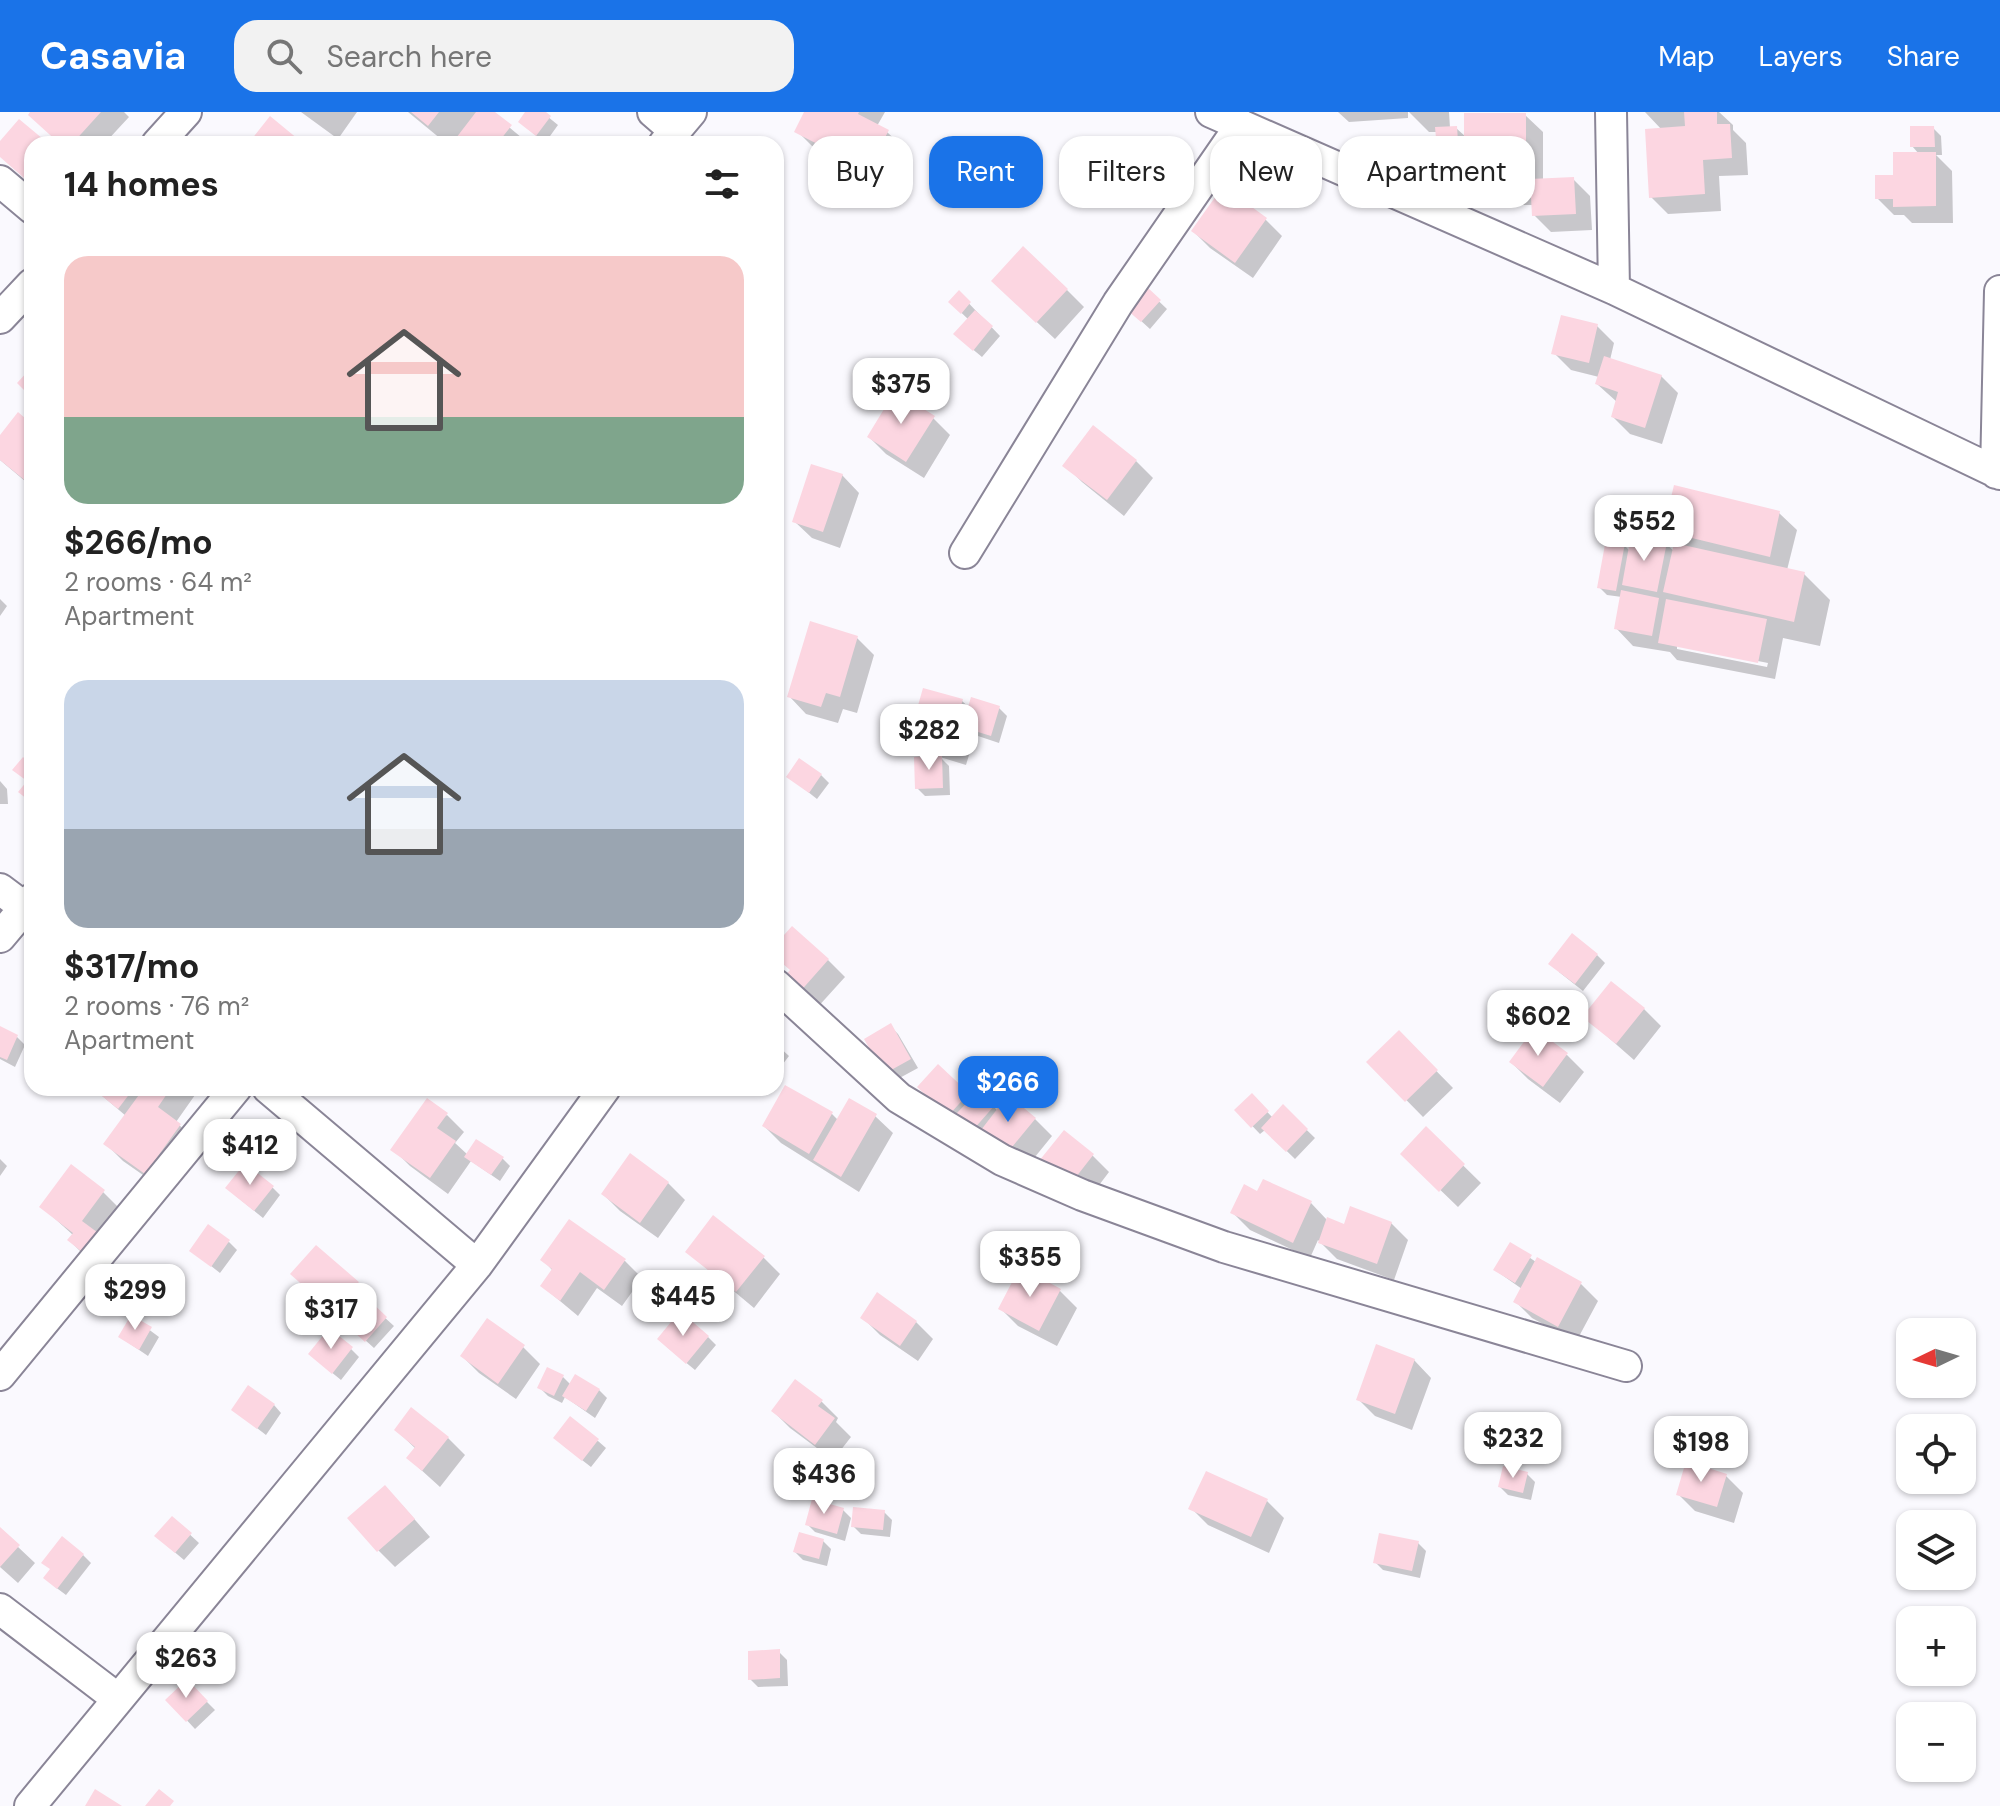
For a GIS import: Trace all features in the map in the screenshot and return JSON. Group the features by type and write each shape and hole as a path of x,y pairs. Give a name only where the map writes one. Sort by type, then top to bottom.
{"street":[{"path":"164,136 186,112"},
{"path":"1211,112 1614,289 1998,474 2000,291"},
{"path":"1611,112 1614,289"},
{"path":"965,553 1118,303 1241,125"},
{"path":"0,181 24,201"},
{"path":"0,318 24,292"},
{"path":"0,889 24,903"},
{"path":"0,937 24,913"},
{"path":"784,992 899,1098 1002,1160 1082,1195 1224,1247 1626,1366"},
{"path":"0,1375 229,1096"},
{"path":"277,1096 477,1265"},
{"path":"30,1806 477,1265 599,1096"},
{"path":"0,1609 118,1699"}],"building":[{"path":"30,112 101,112 79,136 51,136 28,115"},
{"path":"411,112 439,112 428,126"},
{"path":"476,112 495,112 512,125 503,136 458,136"},
{"path":"525,112 546,112 551,116 536,136 518,122"},
{"path":"804,112 859,112 889,130 886,136 808,136 808,139 794,132"},
{"path":"1684,112 1717,112 1717,124 1730,124 1732,158 1703,160 1705,194 1649,198 1645,129 1685,126"},
{"path":"1464,113 1526,113 1526,136 1464,136"},
{"path":"270,116 294,136 254,136"},
{"path":"19,119 39,136 24,136 24,178 0,157 0,141"},
{"path":"1457,126 1458,136 1436,136 1435,127"},
{"path":"1910,126 1934,126 1935,147 1910,147"},
{"path":"1893,152 1936,152 1936,206 1893,207 1893,199 1875,199 1875,175 1893,175"},
{"path":"1574,177 1576,214 1532,216 1535,179"},
{"path":"1210,204 1210,208 1253,208 1267,218 1235,263 1191,231"},
{"path":"1023,246 1068,289 1036,323 991,281"},
{"path":"1147,287 1161,300 1141,322 1127,310"},
{"path":"959,290 971,302 961,314 948,302"},
{"path":"975,310 993,326 973,351 953,334"},
{"path":"1561,315 1598,324 1589,363 1551,354"},
{"path":"1604,356 1662,375 1645,428 1611,417 1618,392 1595,384"},
{"path":"24,375 24,390 17,383"},
{"path":"895,391 935,416 906,462 867,437"},
{"path":"18,412 24,417 24,480 0,460 0,435"},
{"path":"1093,425 1137,460 1107,500 1062,466"},
{"path":"811,464 843,474 823,532 792,522"},
{"path":"1674,485 1780,511 1770,557 1663,531"},
{"path":"1631,535 1667,542 1657,592 1622,585"},
{"path":"1606,539 1625,543 1616,591 1597,588"},
{"path":"1674,543 1805,572 1794,622 1663,592"},
{"path":"1621,590 1659,598 1652,636 1614,629"},
{"path":"1666,599 1767,619 1758,663 1658,643"},
{"path":"810,621 858,636 840,697 826,693 821,707 787,697"},
{"path":"923,688 963,699 949,749 909,737"},
{"path":"971,697 1000,706 991,736 962,727"},
{"path":"942,755 943,788 915,789 914,757"},
{"path":"23,757 24,758 24,779 12,770"},
{"path":"799,758 822,774 809,793 786,777"},
{"path":"792,926 829,959 798,994 784,981 790,970 784,965 784,935"},
{"path":"1572,933 1598,954 1575,984 1548,964"},
{"path":"1611,981 1645,1008 1616,1044 1582,1017"},
{"path":"891,1023 911,1059 884,1074 864,1039"},
{"path":"0,1026 18,1035 7,1060 0,1057"},
{"path":"1534,1028 1568,1053 1543,1087 1509,1062"},
{"path":"1399,1030 1438,1070 1405,1102 1366,1062"},
{"path":"938,1064 969,1093 948,1116 917,1087"},
{"path":"784,1087 833,1112 809,1154 762,1126 779,1096 784,1096"},
{"path":"979,1090 995,1105 973,1130 956,1114"},
{"path":"1252,1093 1269,1111 1251,1128 1234,1110"},
{"path":"1008,1095 1036,1118 1008,1152 981,1130"},
{"path":"102,1096 128,1096 118,1109"},
{"path":"138,1096 166,1096 158,1107 181,1124 145,1174 103,1144"},
{"path":"427,1098 448,1113 437,1128 456,1141 430,1178 390,1150"},
{"path":"849,1098 877,1114 841,1177 813,1160"},
{"path":"1283,1104 1308,1129 1286,1152 1261,1128"},
{"path":"1426,1126 1465,1164 1439,1192 1400,1154"},
{"path":"1064,1130 1094,1154 1069,1186 1039,1161"},
{"path":"476,1139 504,1157 491,1175 464,1157"},
{"path":"630,1153 669,1182 640,1223 601,1194"},
{"path":"245,1163 274,1186 254,1211 225,1188"},
{"path":"71,1164 105,1190 82,1221 101,1235 86,1255 67,1240 73,1233 39,1207"},
{"path":"1263,1179 1312,1201 1293,1243 1230,1213 1244,1184 1257,1191"},
{"path":"1350,1206 1392,1222 1377,1264 1318,1243 1327,1217 1344,1224"},
{"path":"713,1215 765,1256 736,1292 685,1252"},
{"path":"569,1219 626,1259 604,1290 580,1272 560,1301 540,1286 552,1269 540,1260"},
{"path":"208,1224 230,1240 211,1267 189,1251"},
{"path":"1510,1242 1532,1255 1515,1283 1493,1270"},
{"path":"316,1245 359,1282 333,1312 290,1274"},
{"path":"1537,1257 1582,1282 1558,1327 1513,1302"},
{"path":"1020,1267 1061,1289 1039,1331 998,1309"},
{"path":"877,1292 917,1321 900,1346 860,1318"},
{"path":"367,1298 387,1317 365,1342 344,1323"},
{"path":"680,1311 709,1336 686,1364 657,1339"},
{"path":"131,1315 152,1327 139,1350 118,1337"},
{"path":"487,1318 525,1345 498,1384 460,1356"},
{"path":"329,1328 353,1347 332,1374 308,1354"},
{"path":"1376,1344 1415,1359 1395,1414 1356,1400"},
{"path":"547,1367 564,1375 554,1396 537,1388"},
{"path":"575,1374 600,1389 586,1411 562,1396"},
{"path":"795,1379 823,1400 818,1406 835,1418 815,1445 771,1411"},
{"path":"248,1385 275,1404 257,1429 231,1410"},
{"path":"411,1407 449,1437 422,1471 406,1458 415,1447 394,1430"},
{"path":"570,1416 599,1439 582,1461 553,1438"},
{"path":"1686,1461 1727,1474 1717,1507 1676,1495"},
{"path":"1503,1466 1528,1472 1523,1493 1498,1487"},
{"path":"1206,1471 1268,1499 1251,1537 1188,1509"},
{"path":"385,1485 415,1519 377,1552 347,1518"},
{"path":"812,1499 844,1508 837,1534 805,1525"},
{"path":"853,1507 885,1510 883,1530 851,1527"},
{"path":"172,1516 192,1533 175,1553 154,1536"},
{"path":"0,1527 20,1545 0,1567"},
{"path":"799,1532 824,1539 819,1559 793,1552"},
{"path":"1379,1533 1419,1541 1412,1571 1373,1563"},
{"path":"62,1536 84,1554 57,1589 43,1578 50,1569 41,1563"},
{"path":"780,1649 780,1678 748,1680 748,1651"},
{"path":"187,1679 208,1701 186,1722 165,1700"},
{"path":"95,1789 122,1806 85,1806"},
{"path":"159,1789 174,1801 170,1806 145,1806"}]}
